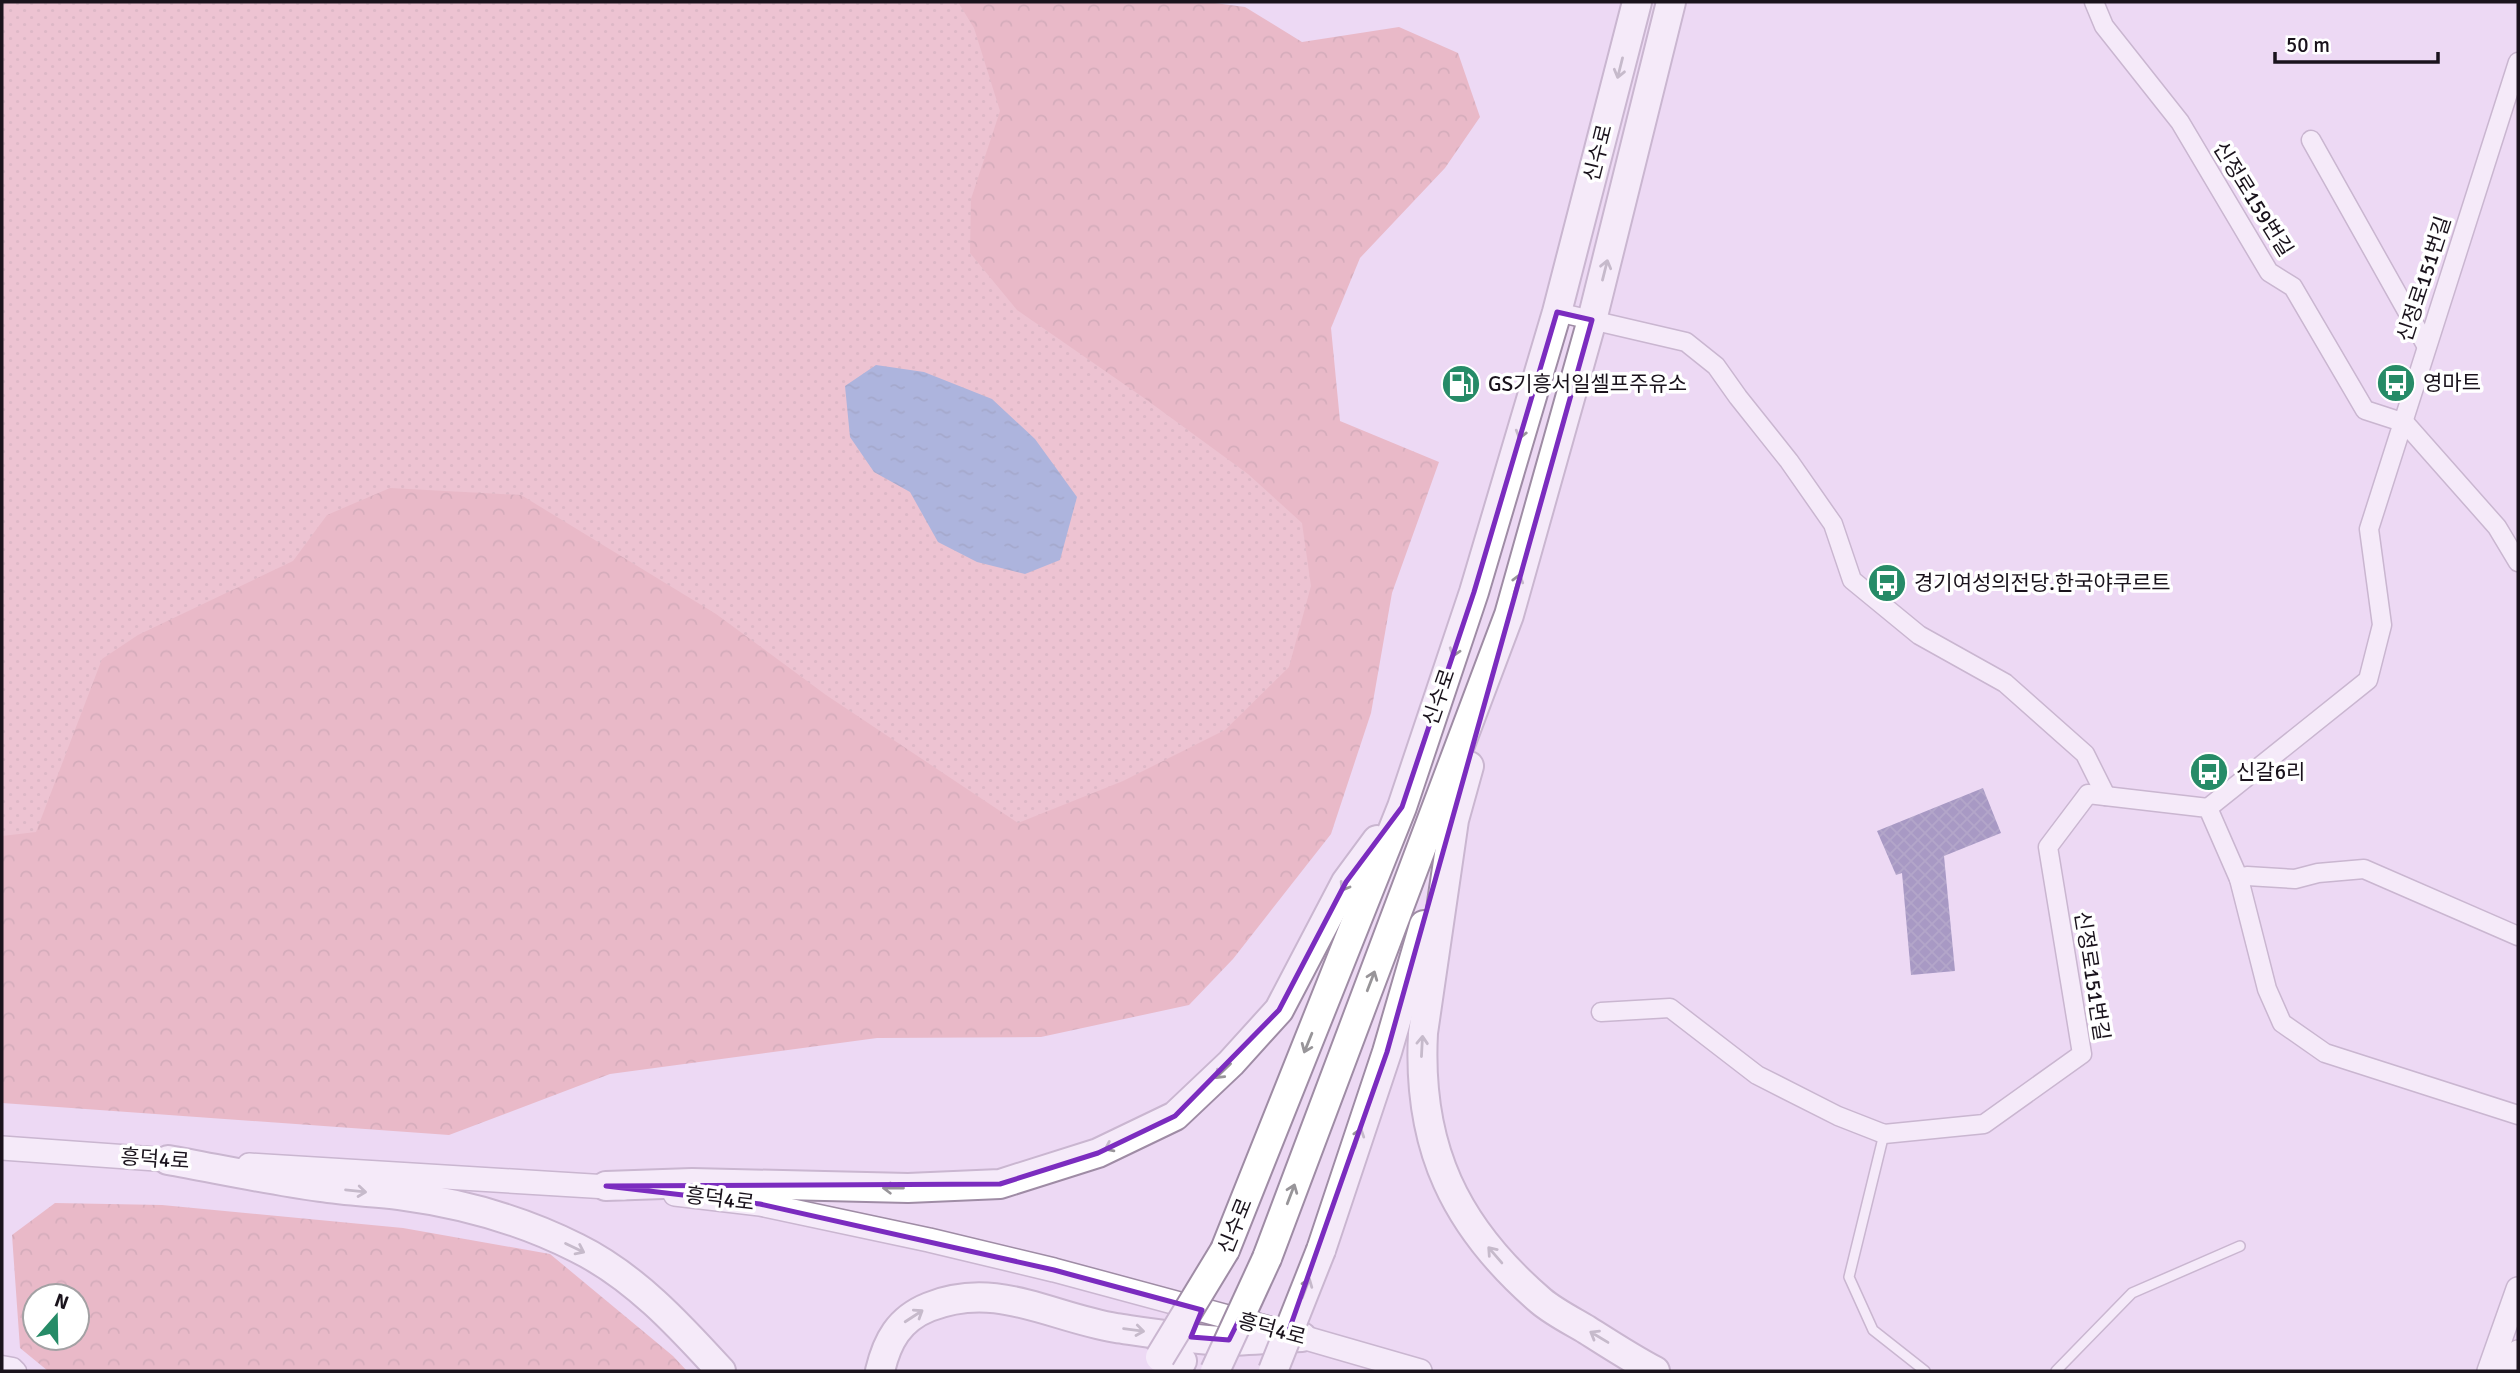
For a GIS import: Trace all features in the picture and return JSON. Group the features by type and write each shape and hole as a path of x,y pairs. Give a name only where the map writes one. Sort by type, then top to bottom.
{"main road":[{"name":"신수로","path":"1168,1365 1225,1250 1402,807 1474,592 1557,312 1637,2"},
{"name":"신수로","path":"1215,1371 1267,1258 1508,615 1592,320 1671,2"},
{"path":"1273,1371 1321,1250 1387,1052 1454,820 1508,615"},
{"path":"606,1186 692,1182 908,1188 1000,1184 1098,1153 1175,1116 1231,1063 1279,1010 1346,882 1402,807"},
{"path":"1454,820 1423,1033 1421,1064 1424,1101 1437,1159 1446,1183 1464,1213 1492,1253 1518,1279 1543,1303 1656,1371"},
{"path":"168,1160 320,1187 452,1205 519,1225 578,1248 630,1282 679,1326 721,1371"},
{"path":"880,1371 890,1338 902,1324 915,1313 960,1297 999,1297 1113,1327 1208,1339 1302,1336"}],"street":[{"name":"신정로159번길","path":"2094,2 2104,26 2180,122 2269,272 2294,287 2365,410 2404,423 2497,527 2518,562"},
{"name":"신정로151번길","path":"1601,1012 1670,1008 1757,1075 1838,1116 1884,1134 1984,1124 2082,1054 2048,847 2088,794 2208,808 2368,680 2382,625 2369,529 2518,62"},
{"path":"2311,140 2426,345"},
{"path":"1557,312 1686,342 1716,366 1789,460 1833,524 1852,580 1919,635 2006,684 2085,754 2106,796"},
{"path":"2208,808 2239,879 2267,989 2282,1023 2325,1054 2518,1115"},
{"path":"2239,879 2247,876 2295,879 2318,873 2364,869 2518,936"},
{"name":"흥덕4로","path":"2,1148 606,1186 760,1204 1054,1270 1302,1336 1420,1371"},
{"path":"2488,1371 2518,1289"},
{"path":"2,1365 13,1367 17,1371"}],"lane":[{"path":"1884,1134 1849,1277 1873,1330 1926,1371"},
{"path":"2056,1371 2132,1293 2241,1246"}],"highlighted area":[{"path":"1557,312 1592,320 1387,1052 1288,1333 1239,1320 1229,1340 1191,1337 1202,1310 1054,1270 760,1204 606,1186 1000,1184 1098,1153 1175,1116 1279,1010 1346,882 1402,807 1474,592"}],"shaded area":[{"path":"2,2 1093,2 1261,382 1354,625 1106,842 85,830 2,874"}],"green space":[{"path":"958,2 1207,2 1245,7 1302,42 1399,27 1458,53 1480,117 1445,168 1360,258 1331,328 1340,421 1439,462 1392,593 1371,713 1331,834 1233,959 1189,1005 1041,1037 877,1038 610,1074 449,1135 2,1103 2,836 36,832 102,659 138,635 293,561 327,515 390,488 521,495 716,614 826,695 1018,823 1123,781 1225,730 1289,667 1311,586 1302,523 1248,474 1017,310 970,253 971,199 1000,111 974,28"},
{"path":"55,1203 162,1205 403,1228 550,1254 673,1356 687,1371 48,1371 25,1352 91,1352 91,1282 21,1282 20,1348 12,1235"}],"water":[{"path":"876,365 924,372 992,399 1035,439 1077,497 1060,560 1025,574 977,562 938,542 910,492 874,472 850,437 845,386"}],"building":[{"path":"1983,788 2001,833 1944,856 1955,971 1911,975 1902,873 1896,875 1877,831"}],"place":[{"name":"영마트","path":"2396,383"},
{"name":"GS기흥서일셀프주유소","path":"1461,384"},
{"name":"경기여성의전당.한국야쿠르트","path":"1887,583"},
{"name":"신갈6리","path":"2209,772"}]}
